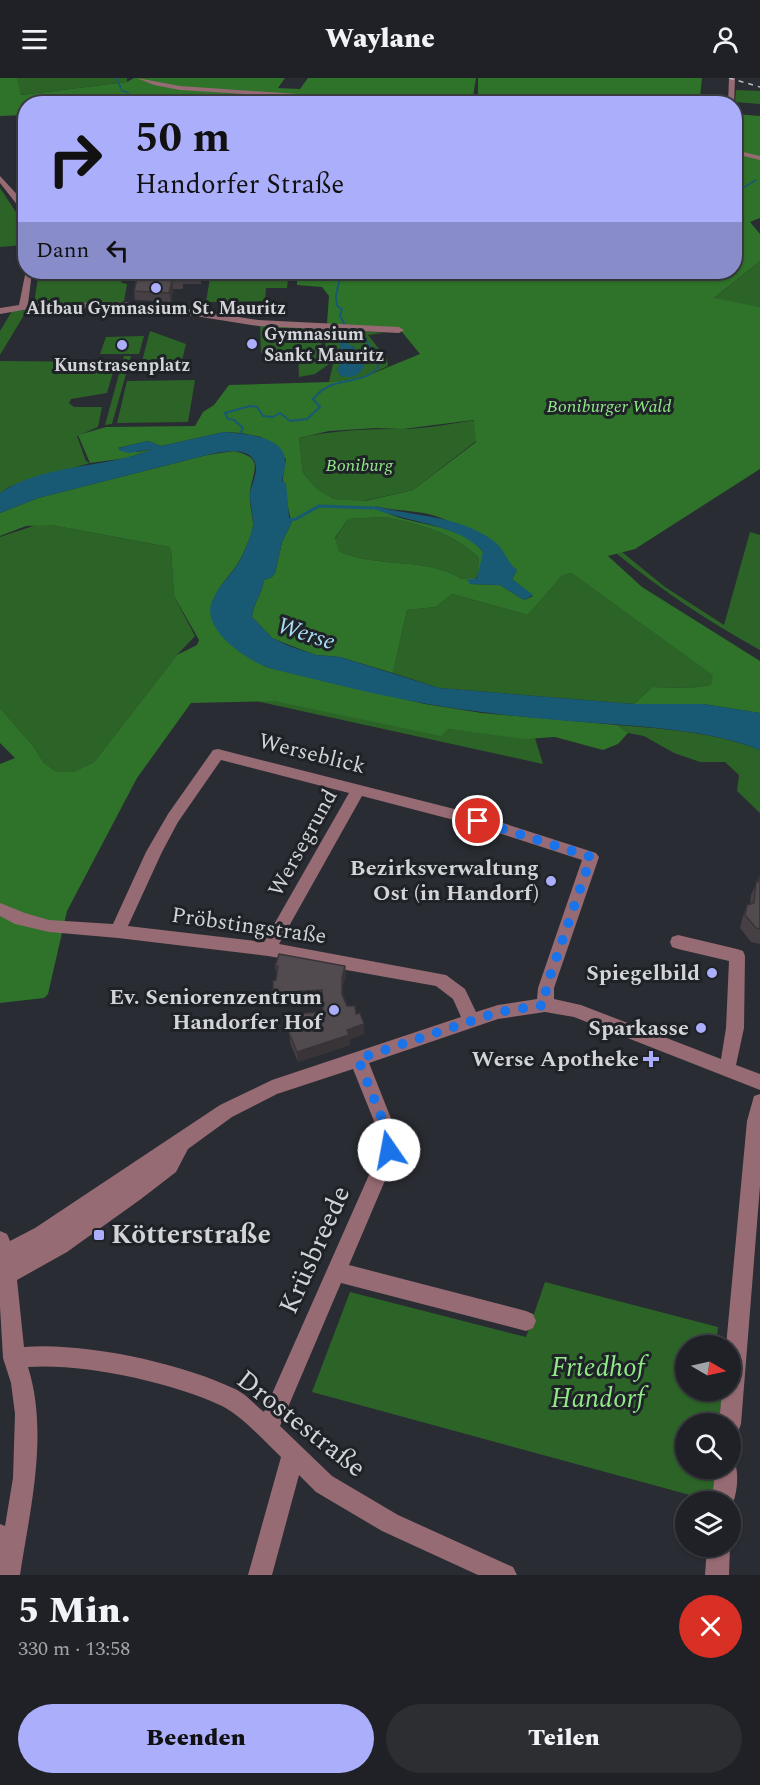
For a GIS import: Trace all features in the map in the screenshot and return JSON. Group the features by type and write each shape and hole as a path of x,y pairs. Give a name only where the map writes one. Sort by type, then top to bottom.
{"street":[{"path":"140,78 175,87 316,96"},
{"path":"731,96 732,78"},
{"path":"742,154 760,158"},
{"path":"0,178 18,200"},
{"path":"26,306 28,279"},
{"path":"0,311 26,306 122,305 170,309 258,323 399,330"},
{"name":"Werseblick","path":"118,931 164,835 218,754 478,821 591,857 546,988 545,1005"},
{"name":"Wersegrund","path":"268,949 359,789"},
{"name":"Pröbstingstraße","path":"0,909 21,919 49,926 118,931 268,949 440,980 459,993 471,1020"},
{"path":"678,942 737,956 736,1007 730,1057 726,1070"},
{"path":"8,1575 7,1539 24,1478 26,1414 22,1383 14,1358 2,1261 70,1238 169,1166 181,1143 226,1111 272,1088 471,1020 498,1012 545,1005 574,1010 603,1019 760,1082"},
{"name":"Krüsbreede","path":"268,1429 389,1150 389,1136 358,1059"},
{"path":"731,1413 756,1121 760,1102"},
{"path":"337,1272 526,1321"},
{"path":"0,1339 14,1358"},
{"name":"Drostestraße","path":"14,1358 51,1355 159,1372 230,1398 268,1429 324,1484 390,1523 505,1575"},
{"path":"260,1575 293,1455"},
{"path":"717,1575 719,1557"}],"green space":[{"path":"0,78 17,78 21,95 127,82 134,78 285,78 278,88 300,89 308,78 476,78 473,96 18,96 18,115 0,116"},
{"path":"17,78 127,78 127,82 20,95"},
{"path":"478,78 702,78 700,96 478,96"},
{"path":"736,90 760,91 760,104 742,103 742,96 736,96"},
{"name":"Boniburger Wald","path":"742,115 760,116 760,218 750,222 760,234 760,261 742,275"},
{"path":"0,188 16,212 18,246 0,247"},
{"path":"760,261 760,307 713,299 738,279 742,279 742,276"},
{"path":"38,279 124,279 121,280 122,283 127,284 124,301 118,304 34,303"},
{"path":"210,279 288,279 287,288 266,288 265,301 206,302"},
{"name":"Boniburger Wald","path":"297,279 738,279 714,298 760,307 760,469 635,549 608,556 642,587 760,661 760,713 703,704 634,704 652,687 690,688 711,685 713,675 571,573 562,576 528,615 452,594 436,607 407,610 393,673 340,657 316,655 272,638 252,617 264,580 275,573 282,542 292,522 283,479 286,459 261,437 224,432 161,446 148,441 122,447 118,448 138,452 154,449 127,458 90,463 78,435 106,427 195,426 203,412 214,405 229,385 329,382 364,377 420,354 402,332 330,326 327,323 329,296 322,287 297,285","holes":["474,420 476,442 413,490 365,501 334,499 317,489 303,473 299,438 329,431 403,429","375,506 425,513 442,518 461,528 506,557 509,565 517,570 512,579 533,596 524,600 500,585 470,584 477,577 462,579 433,567 369,560 339,551 335,538 348,519 386,517 436,531 469,549 479,558 477,576 483,552 472,541 460,534 402,518"]},
{"path":"27,310 0,355 0,331 12,311"},
{"path":"260,323 327,328 321,345 329,358 329,364 315,374 299,377 298,352 261,353"},
{"path":"331,328 384,333 368,335 387,359 388,366 364,377 329,382 333,364 325,344","holes":["341,347 355,348 356,356 341,376 337,370 340,364 338,351"]},
{"path":"150,331 186,344 181,365 141,365"},
{"name":"Kunstrasenplatz","path":"144,336 139,354 100,354 106,337"},
{"path":"124,356 131,356 112,424 105,425"},
{"path":"0,361 116,362 107,393 71,399 69,403 74,407 102,407 98,427 77,436 86,461 90,463 9,487 0,493"},
{"path":"195,380 188,422 117,423 127,381"},
{"name":"Boniburg","path":"477,420 476,441 413,490 363,501 334,499 317,489 303,473 299,438 337,432 420,428"},
{"path":"234,451 250,457 255,465 250,491 253,526 243,554 214,598 211,617 241,652 266,667 425,704 482,713 617,725 628,733 618,744 603,750 555,737 526,739 448,729 441,736 274,701 191,703 137,778 67,911 48,994 44,998 0,1003 0,764 15,758 0,743 0,708 34,747 44,763 57,772 73,772 94,762 177,655 197,645 199,640 174,596 169,547 51,525 26,526 0,536 0,513 38,498 207,455"},
{"path":"386,517 436,531 469,549 479,558 477,577 462,579 433,567 369,560 339,551 335,539 348,519"},
{"path":"36,525 51,525 169,547 174,596 195,636 177,655 94,762 73,772 57,772 44,763 34,747 0,708 0,537"},
{"path":"750,532 760,535 760,650 686,605 616,553 622,552 665,587 724,625"},
{"path":"571,573 714,675 711,685 690,688 652,687 634,704 439,688 393,673 407,610 436,607 452,594 528,615 562,576"},
{"path":"256,701 274,701 447,729 535,738 543,764"},
{"path":"617,725 707,735 760,750 760,813 737,791 739,775 725,762 700,762 674,753 644,736 628,733"},
{"name":"Friedhof Handorf","path":"545,1282 718,1327 717,1335 675,1335 675,1401 721,1401 720,1413 675,1413 675,1479 714,1479 713,1491 675,1491 312,1392 350,1292 526,1337"}],"water":[{"path":"344,341 356,349 357,356 364,366 358,374 352,377 341,376 337,370 340,364 337,353 341,347 339,342"},
{"path":"224,432 251,435 270,441 283,452 285,468 282,481 286,483 289,517 292,522 282,542 275,573 264,580 252,617 272,638 316,655 340,657 439,688 634,704 703,704 760,713 760,750 715,736 684,731 455,709 377,694 273,669 252,660 229,644 220,634 213,623 210,612 215,594 241,559 253,527 250,495 256,469 254,461 244,453 229,452 207,455 38,498 0,513 0,493 36,476 115,460 153,449 129,453 118,450 122,447 148,441 161,446"},
{"path":"375,506 437,518 481,533 498,545 517,570 512,579 533,595 524,600 500,585 470,584 467,580 477,578 483,552 473,543 447,529 385,513 372,508"}],"building":[{"path":"137,279 182,279 172,280 169,293 134,291"},
{"path":"759,877 760,929 756,928 745,915 747,905 754,903 756,882"},
{"name":"Ev. Seniorenzentrum Handorfer Hof","path":"279,954 345,966 342,994 347,1006 355,1006 356,1014 360,1013 364,1024 347,1030 349,1035 297,1052 289,1033 289,1014 323,1012 322,990 273,993 273,981 276,980 278,966 275,966"}],"waterway":[{"path":"116,78 122,91 130,96"},
{"path":"742,189 756,180"},
{"path":"340,279 336,296 337,306 342,309 340,316 345,325"},
{"path":"239,436 243,428 234,420 228,419 225,413 250,406 257,407 263,416 273,417 280,413 290,421 307,419 320,407 313,399 321,391 332,385 370,375 379,364 379,356 373,352 365,338 350,330"},
{"path":"286,520 296,519 319,506 372,508"}],"railway":[{"path":"729,78 760,87"}],"place":[{"name":"Altbau Gymnasium St. Mauritz","path":"156,288"},
{"name":"Gymnasium Sankt Mauritz","path":"252,344"},
{"name":"Kunstrasenplatz","path":"122,345"},
{"name":"Bezirksverwaltung Ost (in Handorf)","path":"551,881"},
{"name":"Spiegelbild","path":"712,973"},
{"name":"Ev. Seniorenzentrum Handorfer Hof","path":"334,1010"},
{"name":"Sparkasse","path":"701,1028"},
{"name":"Werse Apotheke","path":"651,1059"},
{"name":"Kötterstraße","path":"99,1235"}],"route":[{"path":"389,1150 389,1136 358,1059 498,1012 545,1005 546,988 591,857 478,821"}],"water label":[{"name":"Werse","path":"306,634"}]}
